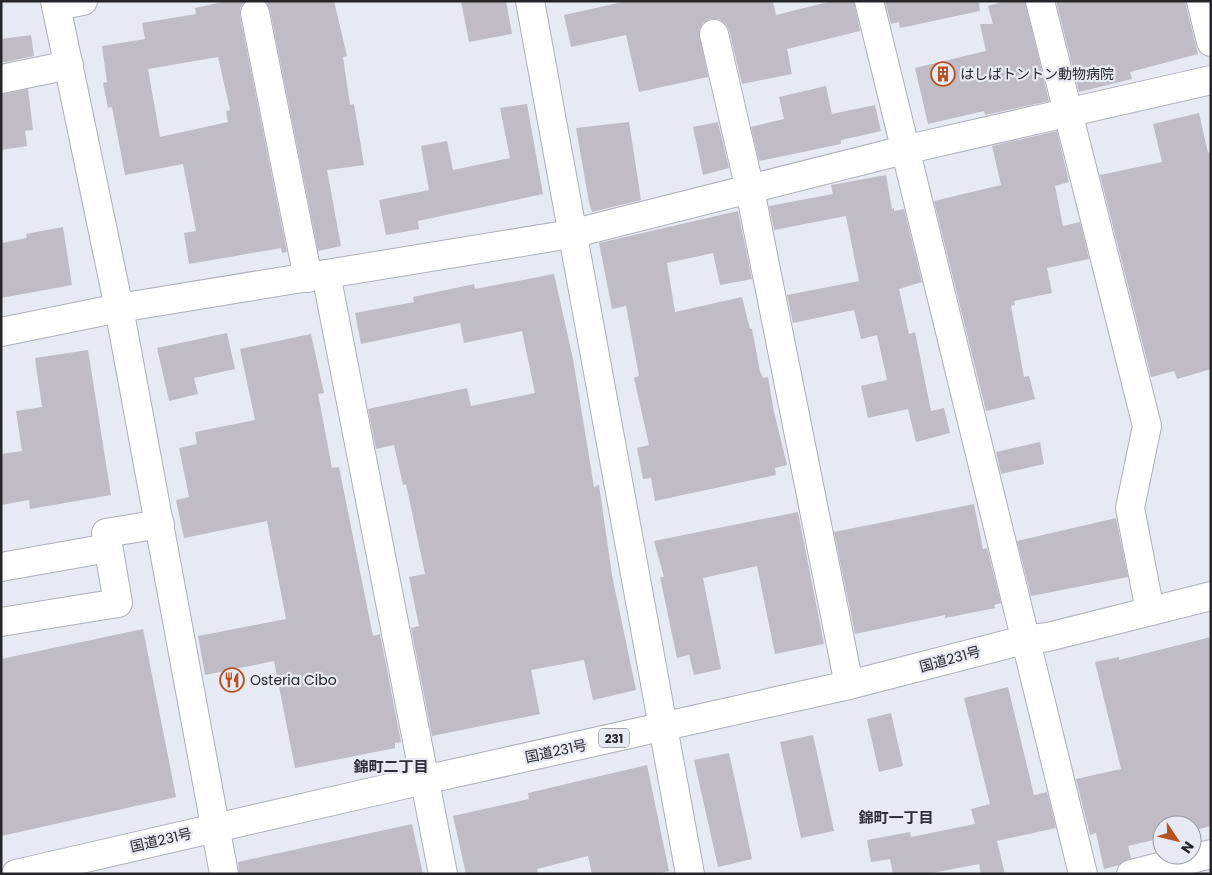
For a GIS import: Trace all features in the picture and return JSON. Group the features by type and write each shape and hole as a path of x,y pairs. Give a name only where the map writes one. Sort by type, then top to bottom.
{"main road":[{"path":"84,1 56,4 119,308 224,874"},
{"path":"530,1 571,234 690,874"},
{"path":"869,1 1024,640 1083,874"},
{"path":"1040,1 1066,111 1147,426 1130,508 1150,612"},
{"path":"1201,1 1211,42"},
{"path":"255,13 317,276 443,874"},
{"path":"714,34 750,190 849,686"},
{"path":"1,79 69,65"},
{"path":"1,332 119,308 571,234 1066,111 1211,80"},
{"path":"1,622 118,602 106,534 160,524"},
{"path":"1,567 108,548"},
{"name":"国道231号","path":"16,874 424,780 849,686 1024,640 1150,612 1211,596"},
{"path":"1131,874 1211,854"}],"building":[{"path":"227,1 245,1 240,8 240,16 287,252 282,253 281,248 189,264 184,233 196,231 183,164 125,175 112,107 108,108 103,83 107,82 102,46 145,39 142,23 196,14 195,8","holes":["218,57 230,110 226,111 228,122 160,137 148,69"]},
{"path":"265,1 334,1 347,56 343,57 350,105 354,104 364,165 327,170 341,246 318,251 270,10"},
{"path":"461,1 506,1 512,34 469,42"},
{"path":"627,1 773,1 776,15 832,1 854,1 860,31 787,49 792,74 742,84 729,30 726,24 719,19 710,19 703,23 699,30 708,77 639,92 626,35 571,47 564,15"},
{"path":"885,1 979,1 980,11 900,28 899,22 891,24"},
{"path":"1005,1 1025,1 1049,101 985,115 984,111 928,124 915,68 986,51 980,24 993,24 988,6"},
{"path":"1056,1 1185,1 1198,54 1130,72 1132,79 1079,92"},
{"path":"31,35 34,56 1,63 1,39"},
{"path":"826,86 832,114 875,105 881,131 841,140 841,144 759,161 751,127 784,119 779,97"},
{"path":"28,89 33,130 25,131 27,146 1,150 1,94"},
{"path":"527,104 543,194 418,221 419,229 386,235 379,200 429,190 421,146 447,141 453,170 510,158 500,108"},
{"path":"1199,113 1208,153 1211,152 1211,369 1177,379 1174,371 1151,377 1100,175 1162,162 1153,124"},
{"path":"629,122 641,200 592,212 576,128"},
{"path":"718,122 729,168 703,175 693,127"},
{"path":"1057,131 1069,182 1055,186 1063,226 1080,222 1089,259 1047,268 1052,293 1014,301 1015,305 1011,306 1024,377 1029,376 1035,399 986,411 934,201 1001,185 992,146"},
{"path":"886,175 892,209 894,208 894,211 904,209 922,282 899,289 909,334 915,332 931,411 944,408 950,433 916,442 908,409 868,418 861,386 887,380 877,335 861,339 854,310 793,323 787,295 859,281 846,216 774,230 769,206 833,194 831,185"},
{"path":"738,211 752,279 720,285 713,253 667,263 675,312 742,297 750,329 752,329 760,371 763,378 768,377 774,412 787,465 775,468 776,475 655,501 651,478 643,479 637,448 649,445 634,378 639,376 626,306 612,309 599,243"},
{"path":"63,227 72,285 1,298 1,243 27,238 26,234"},
{"path":"554,274 573,359 594,487 599,485 612,575 636,690 593,700 584,660 531,670 540,714 432,736 411,628 419,626 409,577 425,574 406,484 403,485 394,445 376,449 368,409 467,388 471,406 535,393 522,331 464,343 460,323 361,344 355,313 414,302 413,297 474,284 475,289"},
{"path":"227,333 235,369 194,378 198,394 169,401 157,348"},
{"path":"311,334 324,393 318,394 332,468 339,467 373,636 380,634 401,742 395,743 395,748 295,768 274,661 205,675 198,636 286,619 267,521 184,538 176,500 189,497 179,448 197,444 195,432 255,420 240,349"},
{"path":"88,350 111,495 30,509 29,500 1,505 1,454 22,451 16,411 42,407 35,358"},
{"path":"1040,442 1044,464 1001,474 996,452"},
{"path":"974,504 983,549 987,548 1001,603 994,605 995,608 945,618 945,615 855,634 834,532"},
{"path":"798,512 824,644 775,654 757,566 703,578 721,669 694,675 689,655 677,658 660,577 664,577 654,541"},
{"path":"1116,518 1128,577 1031,596 1017,541"},
{"path":"143,629 176,797 1,836 1,659"},
{"path":"1211,637 1211,826 1202,828 1202,815 1152,815 1152,840 1128,846 1131,858 1119,865 1104,869 1096,833 1090,835 1076,779 1121,769 1095,662 1119,657 1119,660"},
{"path":"1008,687 1034,795 1047,792 1056,828 997,841 1005,874 981,874 979,864 927,874 893,874 890,859 871,862 867,840 910,832 911,837 975,824 971,809 990,804 964,698"},
{"path":"891,713 903,766 879,772 867,719"},
{"path":"813,735 834,831 801,838 780,742"},
{"path":"729,753 752,859 718,867 694,760"},
{"path":"647,765 669,871 656,874 592,874 588,856 537,869 538,874 466,874 453,816 529,799 528,793"},
{"path":"412,824 423,874 239,874 238,862"}],"place":[{"name":"はしばトントン動物病院","path":"943,74"},
{"name":"Osteria Cibo","path":"232,680"}],"district":[{"name":"錦町二丁目","path":"391,766"},
{"name":"錦町一丁目","path":"896,817"}]}
